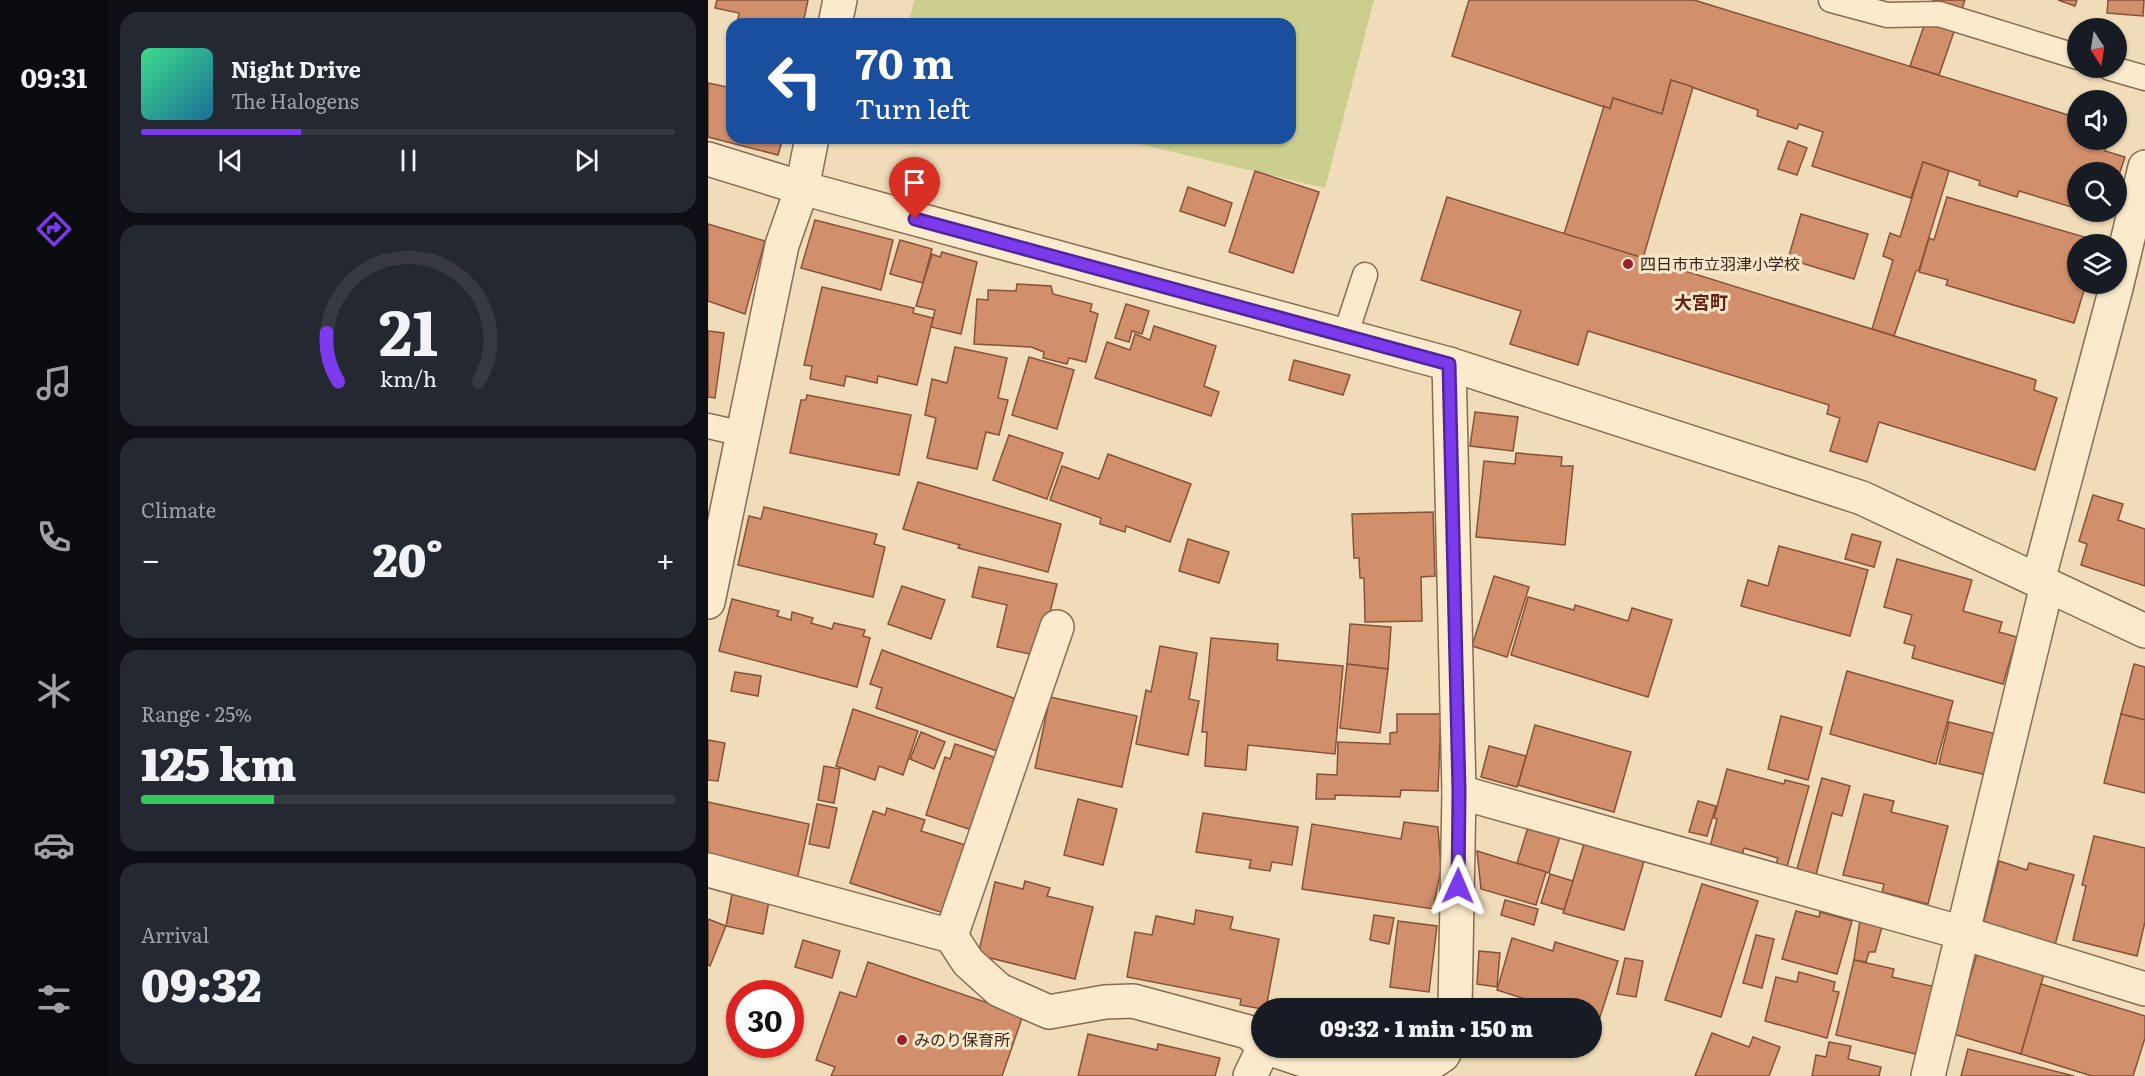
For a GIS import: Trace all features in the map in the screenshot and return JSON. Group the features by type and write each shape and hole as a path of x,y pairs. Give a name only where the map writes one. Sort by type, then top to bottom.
{"street":[{"path":"836,18 840,0"},
{"path":"708,602 782,245 802,189 811,144"},
{"path":"708,159 802,189 1449,364 1862,498 2145,631"},
{"path":"1928,1076 2043,583 2145,167"},
{"path":"1449,364 1459,792 1455,998"},
{"path":"951,936 1057,627"},
{"path":"1459,792 1963,933 2145,989"},
{"path":"708,870 951,936 968,963 999,990 1049,1012 1105,1002 1133,1001 1251,1035"},
{"path":"1250,1076 1258,1058"},
{"path":"1297,1058 1404,1076 1438,1058"}],"lane":[{"path":"1831,0 1887,15 1939,14 2067,54"},
{"path":"2127,73 2145,78"},
{"path":"1344,336 1365,276"},
{"path":"708,426 743,434"}],"green space":[{"path":"914,0 1374,0 1325,188 1139,144 1296,144 1296,18 910,18"}],"building":[{"path":"717,0 808,0 804,18 738,18 739,13 715,8"},
{"path":"1469,0 1694,0 2067,115 2067,150 2105,150 2125,157 2123,162 2067,162 2067,206 2019,191 2017,197 1979,185 1980,181 1923,162 1911,198 1812,166 1823,132 1799,124 1797,129 1757,116 1758,110 1671,80 1662,114 1613,98 1610,109 1452,56"},
{"path":"1933,0 1965,0 1939,75 1910,66"},
{"path":"2058,0 2077,0 2075,6"},
{"path":"2108,0 2144,0 2143,16 2107,13"},
{"path":"1671,80 1693,87 1643,258 1564,234 1604,106 1610,109 1613,98 1662,114"},
{"path":"708,83 726,87 726,142 708,137"},
{"path":"1788,141 1807,148 1797,175 1778,169"},
{"path":"735,144 781,144 778,155"},
{"path":"1923,162 1949,171 1919,270 1916,271 1894,336 1872,329 1893,260 1883,256 1890,233 1900,237"},
{"path":"1255,171 1319,192 1293,273 1229,252"},
{"path":"1188,187 1232,203 1225,226 1180,211"},
{"path":"1447,197 2036,380 2034,390 2057,398 2035,470 1879,422 1867,462 1830,451 1840,418 1827,414 1829,405 1588,331 1578,365 1510,344 1521,311 1421,280"},
{"path":"1947,197 2074,234 2067,234 2067,294 2083,294 2074,323 1946,285 1948,280 1919,272 1929,238 1934,240"},
{"path":"1801,214 1868,234 1854,279 1788,259"},
{"path":"815,220 893,240 881,290 801,268"},
{"path":"708,224 765,241 745,314 708,301"},
{"path":"900,240 932,249 923,283 890,274"},
{"path":"942,252 977,262 961,334 931,327 935,310 916,306 932,254 940,257"},
{"path":"1017,284 1051,286 1053,294 1092,304 1090,311 1098,314 1086,362 1069,358 1067,364 1043,358 1044,352 1031,347 974,344 977,299 988,300 988,290 1016,291"},
{"path":"822,287 914,308 913,313 933,318 917,385 878,376 877,383 846,376 844,386 810,379 812,366 804,365"},
{"path":"1126,304 1149,311 1142,334 1132,331 1129,342 1115,338"},
{"path":"1154,326 1216,346 1204,386 1219,392 1211,416 1095,378 1107,342 1130,350 1135,334 1150,340"},
{"path":"708,331 724,333 715,398 708,397"},
{"path":"955,347 1007,358 998,398 1008,400 999,435 986,432 977,469 927,458 936,418 925,415 932,379 947,383"},
{"path":"1029,357 1074,370 1057,429 1012,415"},
{"path":"1294,360 1350,375 1343,395 1289,380"},
{"path":"807,395 911,415 899,475 790,453 801,400 806,400"},
{"path":"1475,412 1518,417 1513,451 1470,446"},
{"path":"1009,435 1063,453 1047,499 993,480"},
{"path":"1516,453 1562,457 1561,466 1573,466 1565,545 1476,537 1484,461 1515,464"},
{"path":"1108,454 1191,484 1170,542 1126,526 1125,532 1100,524 1101,518 1050,500 1062,466 1099,479"},
{"path":"918,482 1061,524 1048,572 958,548 960,545 903,529"},
{"path":"2093,495 2123,504 2118,520 2145,529 2145,586 2081,565 2087,544 2079,541"},
{"path":"764,507 877,534 874,544 885,547 873,597 738,565 749,516 761,519"},
{"path":"1433,512 1435,576 1421,577 1422,621 1365,622 1364,578 1360,578 1359,558 1354,558 1352,514"},
{"path":"1852,534 1881,542 1874,567 1845,559"},
{"path":"1188,539 1229,552 1219,583 1179,571"},
{"path":"1779,546 1868,570 1850,636 1741,606 1748,580 1768,586"},
{"path":"1897,559 1972,580 1963,611 2002,622 1999,632 2017,637 2003,684 1912,658 1915,646 1904,643 1912,615 1884,607"},
{"path":"979,567 1057,584 1039,656 997,647 1007,605 972,597"},
{"path":"1494,576 1529,587 1507,657 1472,646"},
{"path":"902,586 945,600 931,639 888,624"},
{"path":"1528,597 1574,610 1575,605 1628,621 1632,608 1672,620 1648,697 1511,655"},
{"path":"732,599 779,611 777,616 791,620 792,612 813,618 811,623 832,629 834,623 865,630 863,636 870,638 857,687 719,651"},
{"path":"1350,624 1391,627 1388,669 1347,664"},
{"path":"1211,638 1278,644 1277,660 1343,666 1335,754 1248,745 1246,770 1205,766 1207,732 1202,732"},
{"path":"1160,646 1197,653 1189,699 1199,701 1188,755 1136,744 1146,690 1151,692"},
{"path":"882,650 1016,699 997,751 876,708 882,688 870,684"},
{"path":"1347,664 1388,669 1380,733 1340,728"},
{"path":"2134,664 2145,667 2145,720 2121,714"},
{"path":"1847,671 1953,701 1936,764 1830,734"},
{"path":"735,672 761,676 758,696 731,691"},
{"path":"1050,697 1137,716 1122,787 1035,768"},
{"path":"853,709 918,731 903,775 879,766 875,780 836,766"},
{"path":"1397,714 1441,714 1438,791 1401,790 1400,797 1335,795 1335,799 1316,799 1317,774 1337,775 1338,742 1390,744 1390,733 1397,732"},
{"path":"2121,714 2145,720 2145,793 2104,783"},
{"path":"1781,716 1822,727 1808,780 1768,769"},
{"path":"1949,722 1996,734 1987,775 1939,764"},
{"path":"1535,725 1631,752 1614,812 1518,785"},
{"path":"921,732 945,742 934,769 910,759"},
{"path":"708,740 725,743 718,781 708,780"},
{"path":"955,744 997,758 972,830 926,815 945,757 950,759"},
{"path":"1489,746 1526,756 1517,787 1481,777"},
{"path":"824,766 840,769 834,803 818,800"},
{"path":"1727,769 1784,784 1785,780 1809,786 1787,867 1776,864 1778,858 1744,848 1742,856 1710,847 1717,819 1714,818"},
{"path":"1822,778 1850,786 1842,816 1832,813 1816,875 1797,869"},
{"path":"1864,794 1894,801 1891,812 1948,826 1928,904 1882,892 1884,884 1843,875"},
{"path":"1078,799 1117,809 1103,865 1064,855"},
{"path":"1698,801 1716,806 1707,836 1689,832"},
{"path":"708,802 809,824 797,880 708,860"},
{"path":"817,804 837,808 829,848 809,844"},
{"path":"887,808 925,820 921,831 972,847 950,915 850,883 873,811 885,815"},
{"path":"1203,813 1298,827 1292,865 1272,862 1270,871 1249,868 1251,860 1196,852"},
{"path":"1404,822 1438,827 1441,869 1433,909 1302,889 1312,824 1401,839"},
{"path":"1529,824 1561,833 1549,873 1517,863"},
{"path":"2094,836 2145,848 2145,922 2137,956 2073,940 2086,886 2082,885"},
{"path":"1584,844 1644,861 1624,930 1563,913"},
{"path":"1477,851 1546,872 1536,905 1481,889"},
{"path":"1999,861 2027,870 2029,863 2074,875 2055,945 1983,924"},
{"path":"1550,874 1573,881 1564,910 1541,903"},
{"path":"1025,881 1050,888 1047,896 1093,907 1075,979 978,955 995,882 1023,889"},
{"path":"1702,884 1758,901 1721,1017 1665,1000"},
{"path":"732,894 769,901 763,934 726,926"},
{"path":"1505,900 1538,909 1534,925 1501,915"},
{"path":"1196,910 1233,917 1230,929 1279,939 1268,998 1251,998 1251,1007 1240,1005 1241,999 1127,977 1135,932 1152,935 1156,916 1194,924"},
{"path":"1796,911 1819,917 1820,912 1852,921 1837,974 1782,959"},
{"path":"1374,915 1394,918 1389,944 1370,940"},
{"path":"708,919 726,926 710,966 708,965"},
{"path":"1860,920 1882,927 1875,952 1869,952 1866,962 1854,960"},
{"path":"1398,921 1437,926 1429,992 1390,987"},
{"path":"1756,935 1774,939 1762,988 1743,983"},
{"path":"1512,938 1553,951 1555,942 1618,961 1602,1011 1602,998 1522,998 1497,990"},
{"path":"803,940 840,951 832,978 795,967"},
{"path":"1479,951 1500,953 1497,987 1477,984"},
{"path":"1977,954 2044,974 2021,1054 1953,1034"},
{"path":"1625,958 1643,961 1636,997 1617,994"},
{"path":"1854,960 1894,969 1892,977 1936,987 1920,1055 1836,1035"},
{"path":"868,962 1023,1015 1002,1076 831,1076 835,1067 816,1060 840,992 856,997"},
{"path":"1799,972 1835,982 1833,991 1839,992 1827,1038 1765,1021 1776,977 1797,982"},
{"path":"2041,984 2145,1016 2145,1038 2133,1076 2092,1076 2021,1054"},
{"path":"1712,1033 1749,1047 1753,1037 1780,1047 1769,1076 1695,1076"},
{"path":"1088,1034 1157,1050 1158,1044 1220,1058 1215,1076 1078,1076"},
{"path":"1829,1042 1851,1046 1848,1059 1881,1067 1879,1076 1812,1076 1816,1055 1826,1057"},
{"path":"1968,1049 2074,1076 1961,1076"}],"place":[{"name":"四日市市立羽津小学校","path":"1628,264"},
{"name":"みのり保育所","path":"902,1040"}],"district":[{"name":"大宮町","path":"1701,303"}],"route":[{"path":"915,219 1449,364 1459,792 1458,886"}]}
